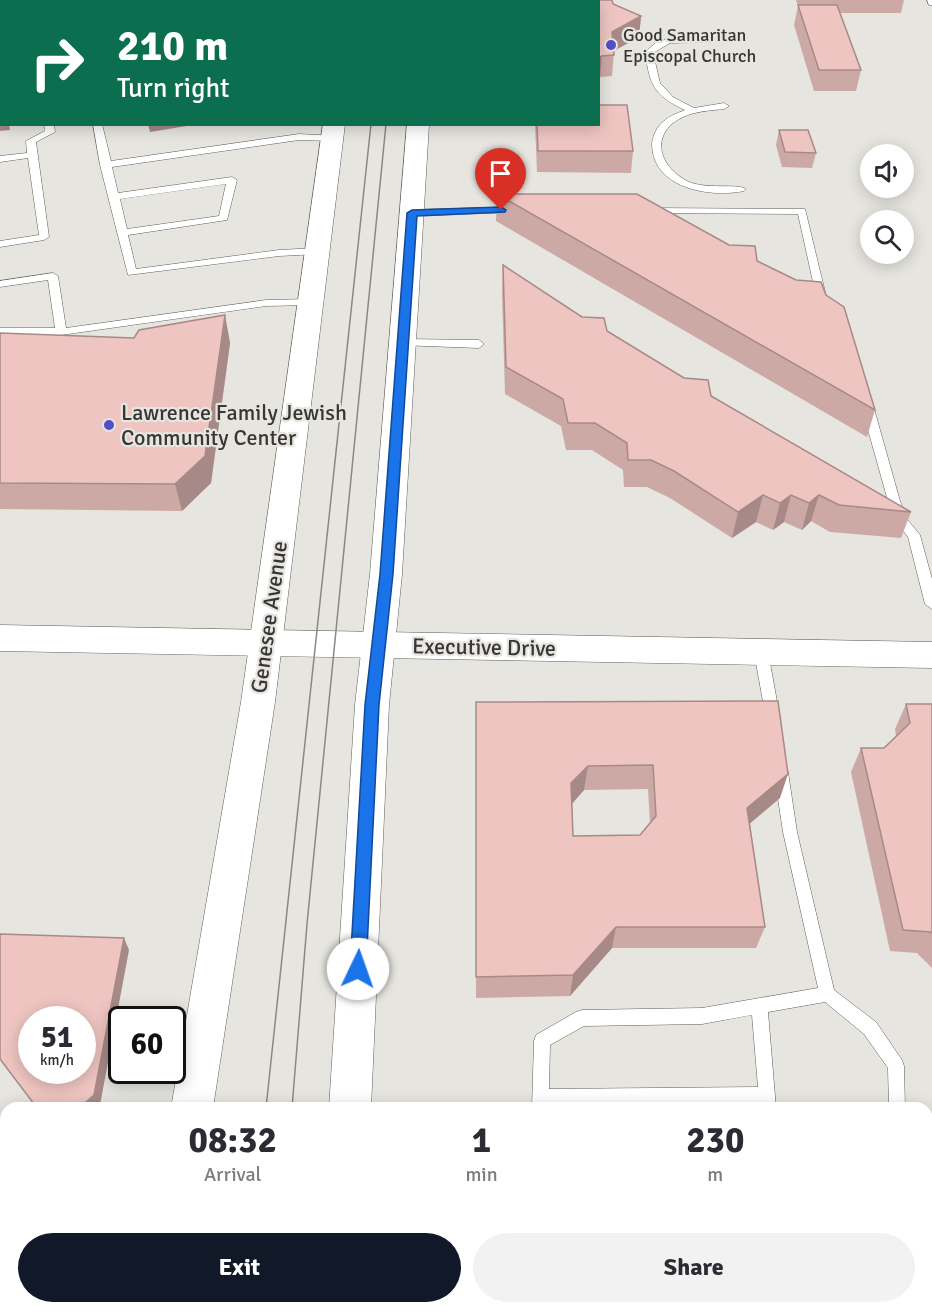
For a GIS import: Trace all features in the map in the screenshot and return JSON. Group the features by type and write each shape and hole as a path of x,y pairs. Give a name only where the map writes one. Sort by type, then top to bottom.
{"main road":[{"path":"350,1102 378,644 386,574 418,126"},
{"name":"Genesee Avenue","path":"193,1102 266,642 334,131"},
{"name":"Executive Drive","path":"0,639 932,655"}],"lane":[{"path":"690,109 661,94 654,85 649,52 654,46 663,42 710,39"},
{"path":"724,106 690,109 670,120 654,140 654,152 660,164 671,176 704,190 724,192 741,189"},
{"path":"0,244 44,237 31,141 50,132 49,126"},
{"path":"97,126 132,273 279,253 318,251"},
{"path":"105,165 334,131"},
{"path":"0,159 32,155"},
{"path":"113,197 232,180 223,218 122,233"},
{"path":"412,213 527,210"},
{"path":"634,211 802,211 822,304 830,311"},
{"path":"0,284 53,276 61,332"},
{"path":"0,332 61,332 266,303 311,302"},
{"path":"403,343 479,344"},
{"path":"863,391 894,501 902,521 914,535 932,604"},
{"path":"761,652 775,731"},
{"path":"778,754 789,832 827,994 870,1028 896,1066 897,1102"},
{"path":"540,1102 542,1041 582,1018 702,1016 827,994"},
{"path":"759,1005 768,1102"}],"building":[{"path":"600,0 612,0 613,4 641,16 612,32 614,55 600,57"},
{"path":"798,5 837,5 861,70 819,70"},
{"path":"600,105 627,105 633,151 538,151 537,126 600,126"},
{"path":"779,130 808,130 816,153 785,152"},
{"path":"497,194 637,194 729,245 755,246 757,261 796,280 821,282 826,295 844,307 875,410"},
{"path":"503,265 582,317 604,318 607,331 684,378 708,380 711,396 911,512 839,505 819,495 809,503 791,495 780,503 763,495 738,512 674,471 651,460 628,460 627,443 595,423 568,423 563,399 506,367"},
{"name":"Lawrence Family Jewish Community Center","path":"225,315 205,456 175,484 0,483 0,333 134,338 139,330"},
{"path":"778,701 788,774 747,808 765,927 616,927 573,975 476,977 476,702","holes":["653,765 656,816 640,835 573,836 571,783 588,766"]},
{"path":"906,704 932,704 932,933 903,930 861,748 884,748 910,723"},
{"path":"0,934 124,938 111,1006 108,1006 108,1022 94,1095 86,1102 32,1102 19,1084 96,1084 96,1006 18,1006 18,1083 0,1059"}],"tram line":[{"path":"267,1102 371,126"},
{"path":"292,1102 307,924 386,126"}],"place":[{"name":"Good Samaritan Episcopal Church","path":"611,45"},
{"name":"Lawrence Family Jewish Community Center","path":"109,425"}],"route":[{"path":"358,969 372,705 386,574 412,213 501,210"}]}
